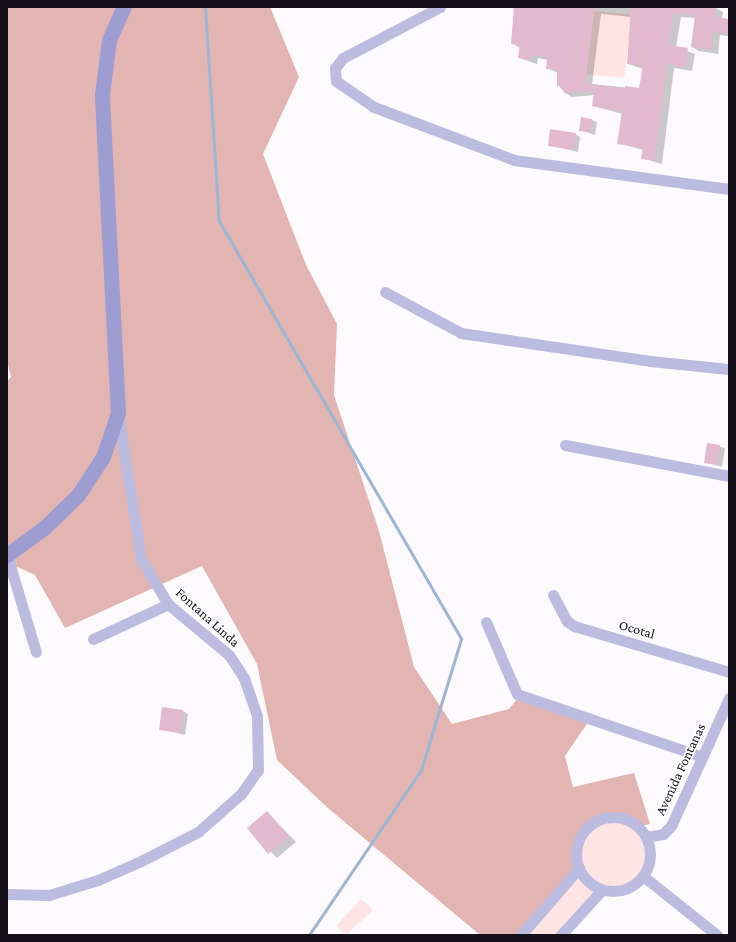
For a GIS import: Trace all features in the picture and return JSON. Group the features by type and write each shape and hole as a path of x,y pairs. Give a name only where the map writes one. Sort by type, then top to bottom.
{"main road":[{"path":"7,555 45,527 78,495 103,456 118,413 102,94 109,40 124,7"}],"street":[{"path":"440,7 343,58 335,68 336,81 374,107 514,160 729,189"},
{"path":"385,292 461,333 650,361 729,369"},
{"name":"Fontana Linda","path":"7,894 49,895 98,880 141,862 198,832 253,780 258,770 259,730 244,678 229,655 168,604 141,559 136,539 127,452 118,413"},
{"path":"564,445 729,476"},
{"path":"7,555 36,652"},
{"name":"Ocotal","path":"553,595 566,621 574,626 729,672"},
{"path":"93,639 168,604"},
{"path":"486,622 517,694 703,757"},
{"name":"Avenida Fontanas","path":"646,837 663,834 671,826 729,698"},
{"path":"616,817 628,820 646,837 650,857 643,876 625,890 602,890 584,877 579,868 578,843 583,832 598,821 616,817"},
{"path":"521,935 579,868"},
{"path":"643,876 717,935"},
{"path":"561,935 602,890"}],"shaded area":[{"path":"7,7 270,7 299,77 263,154 306,265 337,324 334,395 379,531 414,667 452,724 509,709 518,698 589,721 565,756 573,787 634,773 650,824 640,826 616,817 592,824 577,844 578,868 519,935 480,935 329,809 277,760 257,664 202,566 65,628 35,575 7,562 7,381 11,377 7,360"},
{"path":"594,11 630,14 632,17 624,78 586,74"},
{"path":"615,818 627,821 644,837 648,856 642,875 624,888 600,888 558,935 525,935 580,870 578,855 584,833 604,819"},
{"path":"361,899 373,910 346,935 336,926"}],"building":[{"path":"514,7 595,7 585,83 625,89 625,86 639,88 643,66 627,64 631,7 716,7 715,17 729,19 729,34 713,32 711,50 691,47 695,15 674,13 674,10 668,45 688,48 685,67 667,64 655,161 641,159 643,148 617,144 622,111 592,106 594,91 564,93 562,86 557,86 557,70 546,69 547,57 531,55 530,60 518,58 520,45 511,44"},
{"path":"581,117 592,119 590,132 579,131"},
{"path":"550,129 576,133 573,150 548,146"},
{"path":"707,443 720,445 717,465 704,463"},
{"path":"162,707 183,710 180,733 159,730"},
{"path":"267,811 289,837 268,854 247,828"}],"waterway":[{"path":"205,7 219,221 461,639 421,770 309,935"}]}
